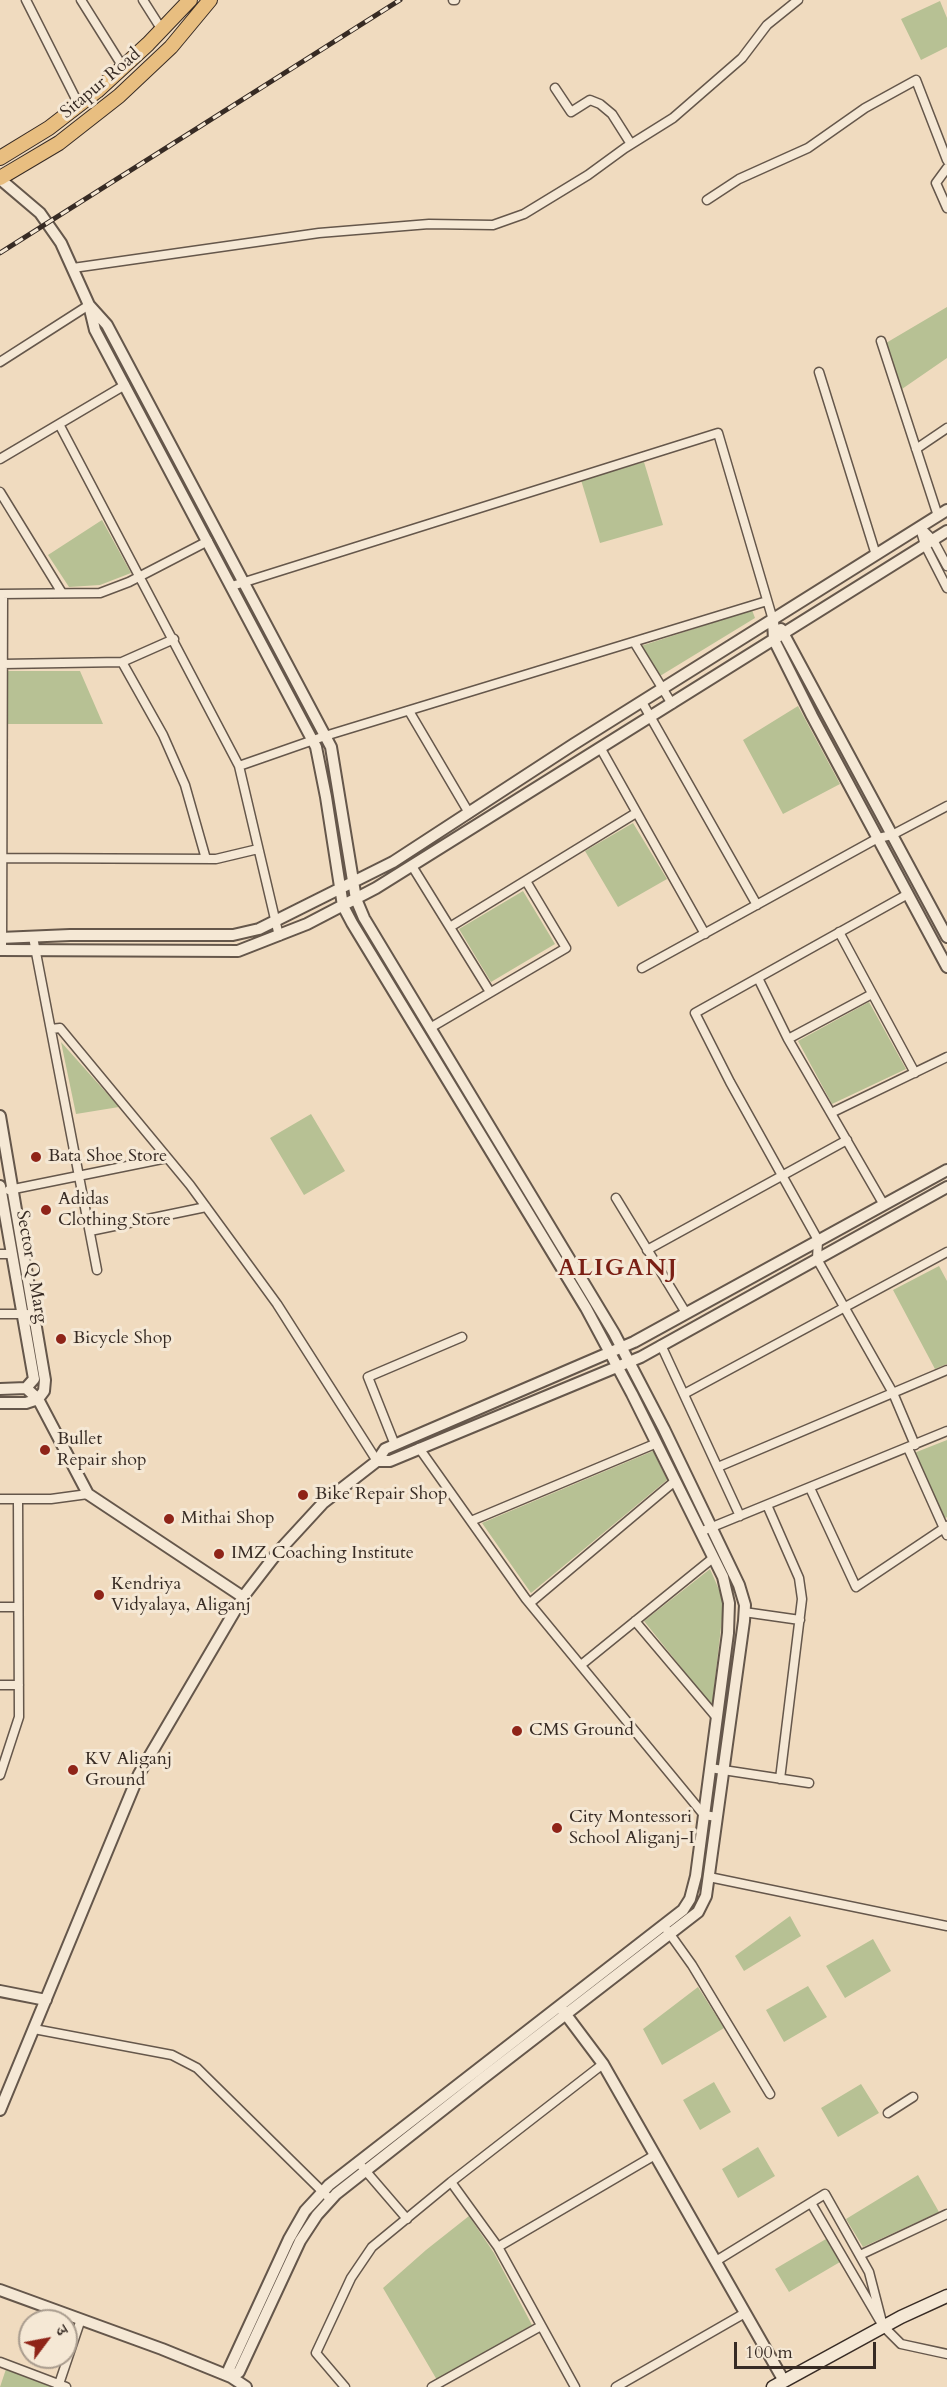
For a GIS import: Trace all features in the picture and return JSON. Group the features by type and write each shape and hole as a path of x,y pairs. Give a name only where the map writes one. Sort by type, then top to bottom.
{"main road":[{"name":"Sitapur Road","path":"0,158 49,128 79,105 162,30 189,0"},
{"name":"Sitapur Road","path":"0,179 59,143 119,96 171,47 210,0"},
{"path":"779,2384 883,2326 947,2296"}],"street":[{"path":"26,0 79,105"},
{"path":"81,0 123,67"},
{"path":"143,0 162,30"},
{"path":"73,268 319,233 429,224 493,225 524,214 588,175 673,118 742,58 767,25 798,0"},
{"path":"707,200 739,179 808,148 866,108 916,80 947,160"},
{"path":"555,88 571,112 590,100 600,104 612,114 631,144"},
{"path":"947,168 936,183 947,208"},
{"path":"0,179 40,213 61,243 89,305 95,330 316,747 327,797 343,906 622,1348 739,1585 744,1612 709,1876 706,1896 699,1912 667,1930 358,2162 322,2192 305,2211 289,2238 229,2369 231,2377"},
{"path":"0,362 89,305"},
{"path":"89,305 106,325 331,747 356,899 364,918 430,1028 586,1308 657,1443 723,1577 729,1603 728,1632 704,1815 690,1899 667,1930"},
{"path":"1,944 33,937 70,934 233,935 258,929 393,862 942,513 916,449 881,341"},
{"path":"819,372 876,555"},
{"path":"0,459 125,385"},
{"path":"59,424 239,765 279,936"},
{"path":"916,449 947,428"},
{"path":"232,586 718,432 773,620 774,640 947,967"},
{"path":"0,492 62,593"},
{"path":"920,528 947,566"},
{"path":"1,944 36,949 92,951 238,951 279,936 343,906 412,866 947,531"},
{"path":"1,944 2,594 100,593 141,576 208,541"},
{"path":"929,542 947,588"},
{"path":"239,765 326,736 767,601"},
{"path":"773,620 785,633 947,937"},
{"path":"3,664 122,662 174,639"},
{"path":"634,642 672,704"},
{"path":"122,662 163,735 185,785 206,859"},
{"path":"642,702 757,905"},
{"path":"409,711 469,813"},
{"path":"601,749 705,934"},
{"path":"642,968 878,838 892,835 947,806"},
{"path":"450,927 636,813"},
{"path":"2,858 216,859 258,849"},
{"path":"412,866 490,992"},
{"path":"430,1028 566,948 526,881"},
{"path":"810,1488 856,1587 946,1530 911,1446 893,1393 817,1259 818,1240 730,1082 695,1013 908,894"},
{"path":"839,932 915,1073"},
{"path":"33,937 97,1270"},
{"path":"758,978 788,1040 884,1205"},
{"path":"788,1040 872,994"},
{"path":"51,1029 60,1028 206,1207 277,1304 377,1461"},
{"path":"831,1113 947,1058"},
{"path":"0,1116 5,1192 28,1314 45,1380 44,1390 38,1399 0,1403"},
{"path":"647,1250 847,1140"},
{"path":"5,1192 167,1158"},
{"path":"0,2110 139,1774 243,1597 277,1553 323,1503 377,1461 385,1449 622,1348 947,1170"},
{"path":"377,1461 390,1461 629,1361 947,1187"},
{"name":"Sector Q Marg","path":"5,1192 12,1254 28,1314 34,1379 27,1388"},
{"path":"616,1198 686,1313"},
{"path":"90,1231 206,1207"},
{"path":"684,1394 947,1252"},
{"path":"0,1254 12,1254"},
{"path":"0,1314 28,1314"},
{"path":"395,1445 368,1377 462,1337"},
{"path":"661,1345 740,1516"},
{"path":"718,1467 947,1370"},
{"path":"0,1389 27,1388 38,1399 88,1494 243,1597"},
{"path":"700,1532 947,1431"},
{"path":"471,1521 657,1443"},
{"path":"419,1448 530,1603 704,1815 717,1817"},
{"path":"530,1603 675,1481"},
{"path":"0,1499 51,1499 88,1494"},
{"path":"0,1775 19,1717 18,1499"},
{"path":"767,1505 799,1578 802,1599 780,1779"},
{"path":"581,1665 713,1558"},
{"path":"0,1607 18,1607"},
{"path":"744,1612 800,1620"},
{"path":"635,1621 717,1718"},
{"path":"0,1685 19,1685"},
{"path":"710,1768 809,1783"},
{"path":"709,1876 947,1926"},
{"path":"667,1930 692,1965 771,2094"},
{"path":"0,1991 46,2000"},
{"path":"563,2010 603,2064 745,2313 779,2384"},
{"path":"231,2377 239,2372 300,2241 316,2215 331,2200 563,2010"},
{"path":"34,2029 172,2055 197,2068 331,2200"},
{"path":"345,2387 316,2354 351,2278 372,2247 451,2182 603,2064"},
{"path":"888,2113 913,2097"},
{"path":"498,2247 655,2155"},
{"path":"358,2162 407,2219"},
{"path":"451,2182 498,2247 575,2387"},
{"path":"716,2261 825,2194 869,2272 883,2326"},
{"path":"810,2203 883,2326 900,2344 947,2354"},
{"path":"860,2255 947,2214"},
{"path":"0,2290 162,2349 231,2377 246,2387"},
{"path":"616,2387 745,2313"},
{"path":"0,2362 61,2386 81,2319"},
{"path":"432,2387 541,2326"}],"green space":[{"path":"940,1 947,18 947,47 921,60 901,19"},
{"path":"947,307 947,358 902,389 886,343"},
{"path":"644,462 663,525 600,543 581,480"},
{"path":"102,520 131,573 100,585 69,587 48,555"},
{"path":"752,610 755,618 660,676 641,646"},
{"path":"8,671 80,671 103,724 8,724"},
{"path":"798,706 840,784 783,814 743,740"},
{"path":"633,823 667,879 618,907 585,851"},
{"path":"523,891 555,944 491,982 459,929"},
{"path":"869,1002 906,1069 832,1104 798,1041"},
{"path":"61,1042 119,1107 76,1114"},
{"path":"311,1114 345,1171 304,1195 270,1138"},
{"path":"939,1266 947,1281 947,1364 935,1369 893,1290"},
{"path":"947,1440 947,1517 944,1519 914,1453"},
{"path":"653,1451 667,1480 531,1593 482,1523"},
{"path":"710,1569 724,1601 712,1706 644,1621"},
{"path":"790,1916 801,1936 744,1971 735,1956"},
{"path":"873,1939 891,1971 845,1998 826,1966"},
{"path":"808,1986 827,2017 784,2042 766,2010"},
{"path":"698,1987 724,2028 662,2065 643,2029"},
{"path":"714,2082 731,2112 700,2130 683,2100"},
{"path":"861,2084 879,2113 838,2137 821,2108"},
{"path":"758,2147 775,2176 738,2198 722,2169"},
{"path":"918,2175 939,2212 863,2247 846,2219"},
{"path":"469,2216 494,2253 532,2325 437,2380 383,2288"},
{"path":"826,2239 840,2262 789,2292 775,2269"},
{"path":"6,2369 53,2387 0,2387"}],"railway":[{"path":"0,253 400,0"}],"place":[{"name":"Bata Shoe Store","path":"36,1157"},
{"name":"Adidas Clothing Store","path":"46,1210"},
{"name":"Bicycle Shop","path":"61,1339"},
{"name":"Bullet Repair shop","path":"45,1450"},
{"name":"Bike Repair Shop","path":"303,1495"},
{"name":"Mithai Shop","path":"169,1519"},
{"name":"IMZ Coaching Institute","path":"219,1554"},
{"name":"Kendriya Vidyalaya, Aliganj","path":"99,1595"},
{"name":"CMS Ground","path":"517,1731"},
{"name":"KV Aliganj Ground","path":"73,1770"},
{"name":"City Montessori School Aliganj-I","path":"557,1828"}],"district":[{"name":"ALIGANJ","path":"618,1269"}]}
